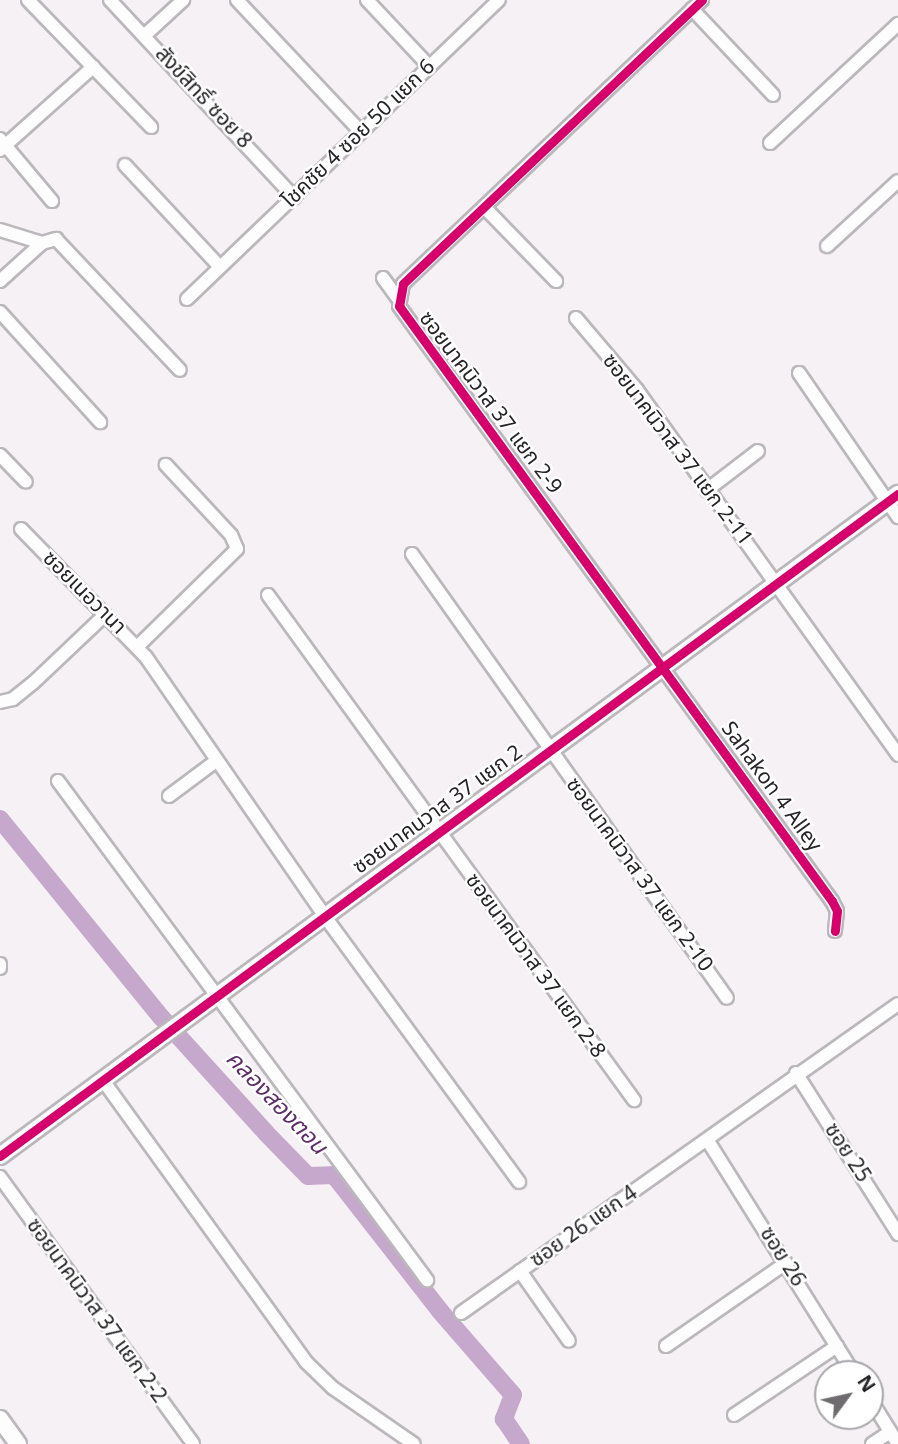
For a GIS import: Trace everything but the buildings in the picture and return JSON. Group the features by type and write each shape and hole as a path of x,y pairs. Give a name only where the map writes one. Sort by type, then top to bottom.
{"street":[{"path":"28,0 151,127"},
{"name":"สังข์สิทธิ์ ซอย 8","path":"110,0 294,197"},
{"path":"145,35 183,0"},
{"path":"237,0 361,132"},
{"path":"367,0 429,66"},
{"name":"โชคชัย 4 ซอย 50 แยก 6","path":"187,299 499,0"},
{"path":"697,5 773,95"},
{"name":"ซอยนาคนิวาส 37 แยก 2-9","path":"663,668 401,313 398,299 404,284 697,5"},
{"path":"770,143 898,24"},
{"path":"52,201 2,144 93,67"},
{"path":"125,165 220,267"},
{"path":"827,246 898,181"},
{"path":"485,208 556,281"},
{"path":"0,229 42,243"},
{"path":"0,281 42,243 56,239 180,370"},
{"path":"383,278 398,299"},
{"path":"0,312 100,422"},
{"name":"ซอยนาคนิวาส 37 แยก 2-11","path":"576,318 636,390 775,584"},
{"path":"799,373 892,498 898,517"},
{"path":"707,490 758,451"},
{"path":"0,454 26,482"},
{"path":"142,652 237,549 231,534 166,465"},
{"name":"ซอยนาคนวาส 37 แยก 2","path":"0,1156 213,995 551,751 892,498"},
{"name":"ซอยเนอวานา","path":"21,529 142,652 323,914 519,1182"},
{"name":"ซอยนาคนิวาส 37 แยก 2-10","path":"412,554 727,998"},
{"path":"775,584 898,755"},
{"name":"ซอยนาคนิวาส 37 แยก 2-8","path":"268,595 437,832 634,1100"},
{"path":"0,702 13,699 33,683 105,615"},
{"name":"Sahakon 4 Alley","path":"663,668 832,901 837,911 835,931"},
{"path":"169,796 216,761"},
{"path":"58,781 213,995 427,1280"},
{"name":"ซอย 26 แยก 4","path":"461,1313 708,1141 796,1073 898,1005"},
{"name":"ซอย 25","path":"796,1073 898,1234"},
{"path":"102,1079 306,1362 333,1388 414,1444"},
{"name":"ซอย 26","path":"708,1141 846,1360"},
{"name":"ซอยนาคนิวาส 37 แยก 2-2","path":"0,1177 193,1444"},
{"path":"666,1346 786,1264"},
{"path":"520,1271 569,1341"},
{"path":"734,1415 837,1346"},
{"path":"0,1419 18,1444"},
{"path":"884,1422 898,1444"},
{"path":"872,1444 890,1432"}],"waterway":[{"name":"คลองสองตอน","path":"0,819 161,1017 266,1133 308,1176 333,1175 337,1179 440,1311 513,1395 504,1419 521,1444"}],"cycle path":[{"path":"702,0 403,284 399,306 832,901 837,911 835,931"},
{"path":"0,1156 898,494"}]}
